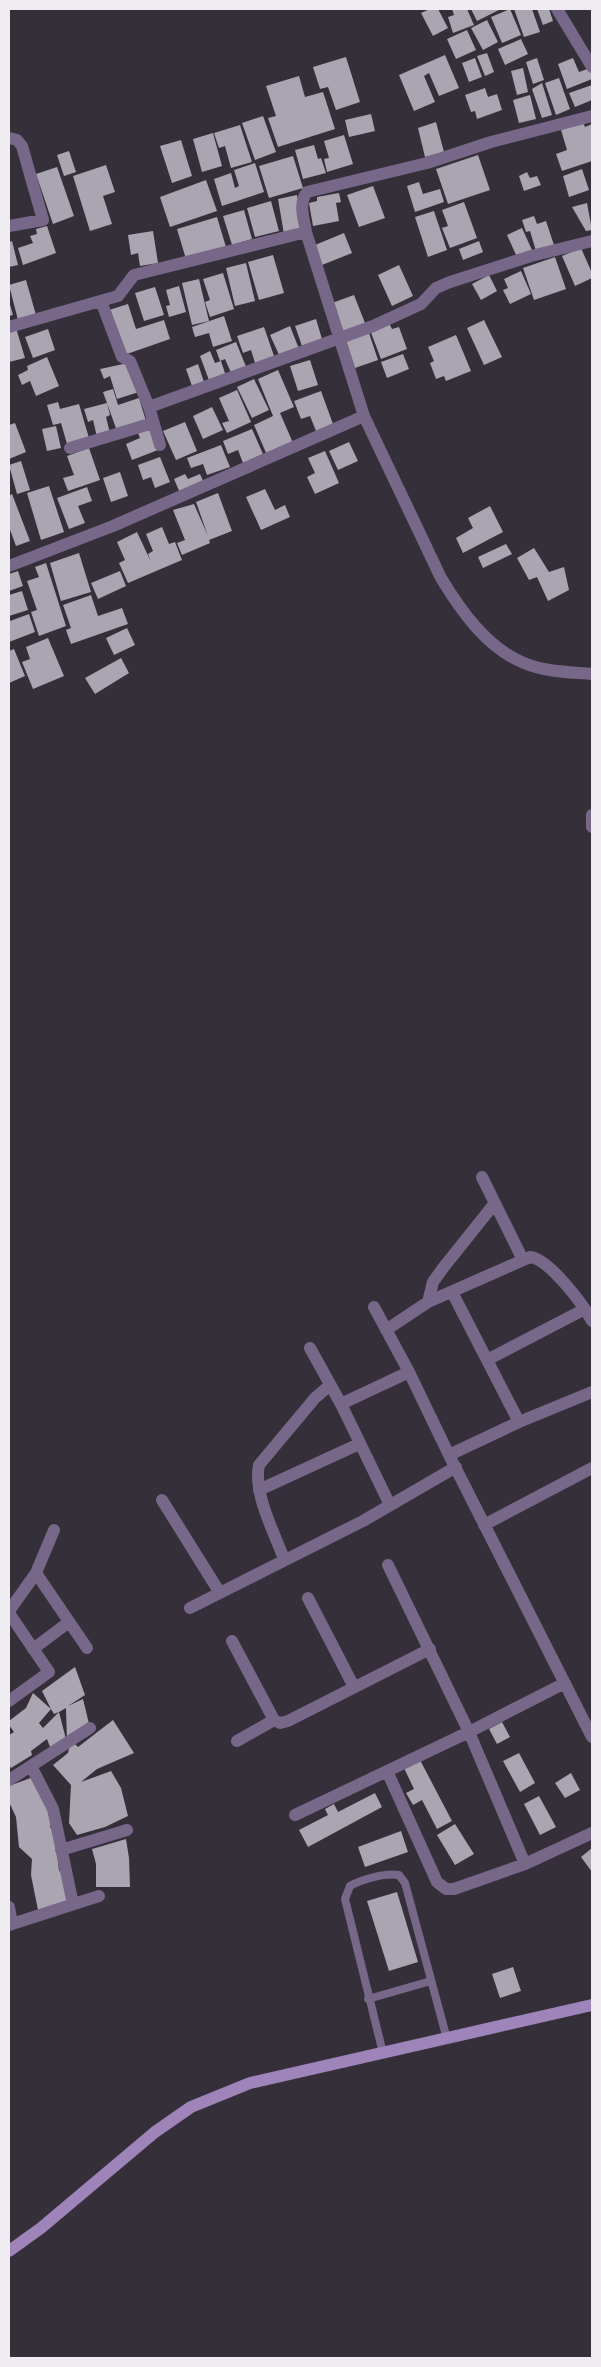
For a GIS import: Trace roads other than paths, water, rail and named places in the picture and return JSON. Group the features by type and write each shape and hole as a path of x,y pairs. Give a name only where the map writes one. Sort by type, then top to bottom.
{"main road":[{"path":"9,2251 41,2228 155,2132 191,2107 250,2083 592,2005"}],"street":[{"path":"557,9 592,68"},
{"path":"592,116 491,142 427,163 307,192 302,198 301,204 306,232 364,416 441,578 453,598 476,626 499,648 524,663 553,670 592,674"},
{"path":"9,138 17,140 22,146 43,220 9,226"},
{"path":"9,327 118,296 134,275 306,232"},
{"path":"150,407 373,326 422,304 436,288 450,282 530,256 592,241"},
{"path":"101,301 122,357 130,361 150,407 160,445"},
{"path":"9,566 113,526 364,416"},
{"path":"70,448 153,423"},
{"path":"592,815 592,827"},
{"path":"482,1177 523,1260"},
{"path":"428,1302 433,1282 495,1203"},
{"path":"386,1330 428,1302 523,1260 534,1257 546,1265 586,1308 592,1321"},
{"path":"452,1292 519,1422"},
{"path":"374,1307 410,1372 449,1455 565,1683 589,1722 592,1737"},
{"path":"488,1360 586,1308"},
{"path":"310,1348 341,1404 390,1506"},
{"path":"341,1404 410,1372"},
{"path":"284,1559 259,1490 257,1474 259,1465 315,1398 330,1385"},
{"path":"449,1455 519,1422 592,1392"},
{"path":"259,1490 359,1444"},
{"path":"190,1608 390,1506 456,1467"},
{"path":"484,1524 592,1468"},
{"path":"162,1500 220,1593"},
{"path":"9,1701 48,1672 9,1612 36,1573 54,1530"},
{"path":"388,1565 469,1732 524,1864"},
{"path":"36,1573 87,1648"},
{"path":"308,1598 354,1688"},
{"path":"33,1649 69,1622"},
{"path":"232,1641 274,1720 280,1724 430,1649"},
{"path":"295,1815 469,1732 565,1683"},
{"path":"238,1741 274,1720"},
{"path":"9,1780 90,1728"},
{"path":"31,1766 53,1809 73,1904"},
{"path":"387,1771 437,1882 446,1889 454,1889 524,1864 592,1833"},
{"path":"61,1850 127,1830"},
{"path":"9,1907 11,1925 99,1896"}],"lane":[{"path":"383,2053 368,1999 346,1899 350,1886 392,1874 403,1878 447,2039"},
{"path":"368,1999 431,1981"}]}
